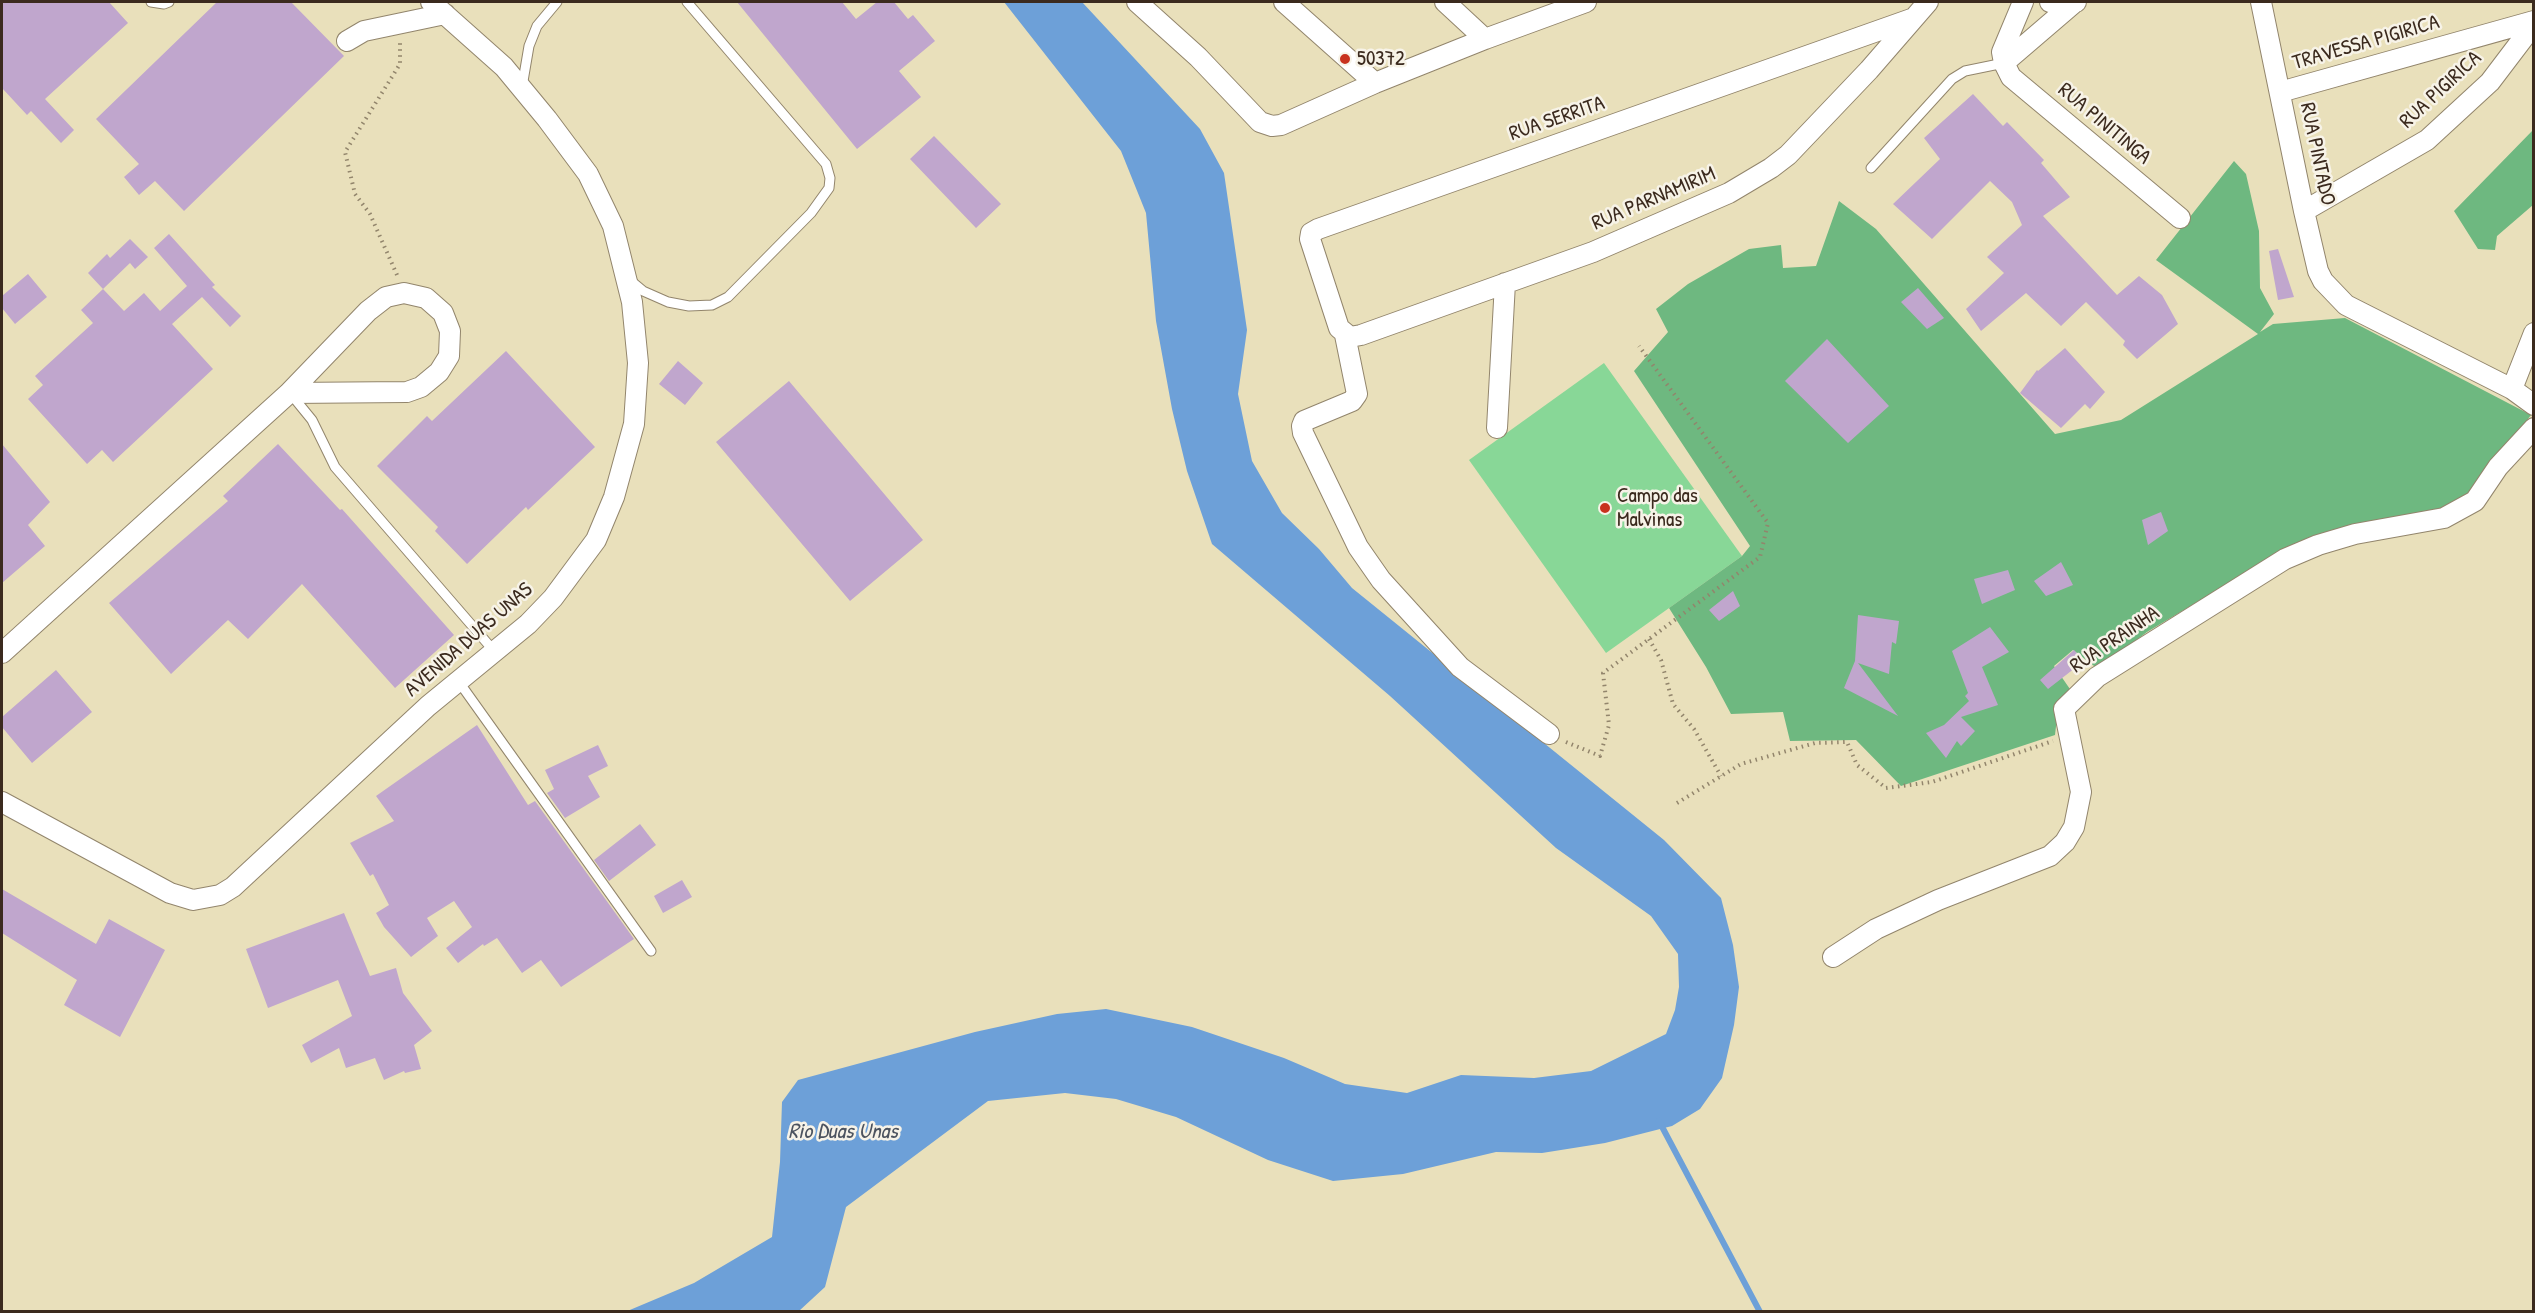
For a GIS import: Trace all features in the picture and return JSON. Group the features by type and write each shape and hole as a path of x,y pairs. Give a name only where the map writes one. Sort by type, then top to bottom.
{"street":[{"path":"1137,2 1198,57 1253,115 1266,125 1281,125 1375,83 1586,2"},
{"path":"1284,2 1375,83"},
{"path":"1445,2 1485,39"},
{"name":"RUA PARNAMIRIM","path":"1342,331 1350,337 1361,335 1505,284 1593,252 1729,193 1788,155 1853,87 1928,2"},
{"path":"2004,63 2002,52 2005,40 2023,2"},
{"path":"2050,2 2058,4 2075,2"},
{"path":"2004,63 2075,2"},
{"name":"RUA PINTADO","path":"2261,2 2318,271 2330,291 2346,305 2513,384 2534,405"},
{"name":"AVENIDA DUAS UNAS","path":"2,802 170,893 193,900 220,895 233,887 428,706 528,624 554,598 596,540 614,497 634,424 636,393 637,353 632,302 613,226 588,174 522,89 504,67 438,8"},
{"path":"347,40 364,31 399,23 438,8"},
{"name":"RUA SERRITA","path":"1342,331 1310,239 1311,233 1318,229 1914,18"},
{"name":"TRAVESSA PIGIRICA","path":"2280,92 2534,22"},
{"name":"RUA PIGIRICA","path":"2304,212 2427,140 2490,82 2534,22"},
{"name":"RUA PINITINGA","path":"2004,63 2011,77 2180,218"},
{"path":"1497,428 1505,284"},
{"path":"2,653 289,393 368,310 386,297 404,293 426,298 442,313 450,331 449,356 439,372 421,387 407,392 289,393"},
{"path":"1342,331 1357,394 1352,401 1304,421 1302,426 1303,433 1358,547 1381,580 1460,667 1549,734"},
{"path":"2513,384 2534,333"},
{"path":"2513,384 2534,370"},
{"name":"RUA PRAINHA","path":"1833,957 1876,928 1938,900 2050,856 2065,842 2074,827 2081,792 2064,709 2097,677 2285,559 2318,545 2355,534 2444,518 2475,501 2498,467 2534,428"}],"lane":[{"path":"151,2 164,4 169,2"},
{"path":"522,89 529,46 537,26 557,2"},
{"path":"626,277 643,291 668,302 689,306 712,305 728,297 811,213 830,188 826,164 687,2"},
{"path":"1871,168 1952,79 1965,71 2004,63"},
{"path":"289,393 312,420 335,467 494,651"},
{"path":"459,682 651,951"}],"path":[{"path":"399,23 400,64 345,152 355,194 370,214 404,293"},
{"path":"1549,734 1600,756 1609,725 1603,673 1760,557 1768,523 1639,346"},
{"path":"1649,639 1661,660 1673,704 1694,729 1721,776"},
{"path":"1677,803 1741,764 1815,743 1847,742 1857,765 1886,788 1932,782 2070,735"}],"green space":[{"path":"2533,130 2533,205 2497,236 2495,250 2478,249 2454,211"},
{"path":"2234,161 2246,174 2259,231 2260,288 2274,314 2260,332 2273,324 2345,318 2531,415 2468,496 2438,512 2276,555 2147,632 2098,669 2073,650 2054,666 2072,692 2058,709 2055,735 1901,786 1856,740 1790,741 1783,712 1731,714 1706,667 1669,608 1742,556 1750,546 1634,371 1668,332 1656,309 1688,284 1749,249 1781,245 1783,268 1816,266 1839,201 1876,229 2055,434 2121,420 2258,334 2156,260"},
{"name":"Campo das Malvinas","path":"1604,363 1742,556 1606,653 1469,460"}],"water":[{"name":"Rio Duas Unas","path":"1004,2 1082,2 1200,129 1224,173 1247,330 1238,394 1252,461 1282,513 1319,549 1352,588 1664,840 1721,898 1733,945 1739,987 1734,1025 1722,1078 1700,1109 1672,1126 1605,1143 1542,1153 1496,1152 1403,1174 1333,1181 1268,1160 1176,1117 1116,1099 1065,1093 988,1101 846,1207 825,1287 799,1311 625,1312 694,1283 772,1237 780,1162 782,1102 798,1080 975,1032 1057,1014 1106,1009 1192,1027 1284,1058 1345,1084 1407,1093 1461,1075 1534,1078 1591,1071 1666,1034 1675,1010 1679,987 1678,954 1651,916 1556,848 1390,696 1212,544 1187,471 1172,409 1156,321 1146,213 1121,151"}],"building":[{"path":"2,2 109,2 128,23 45,99 74,130 61,143 31,111 27,115 2,88"},
{"path":"217,2 291,2 344,56 184,211 155,181 139,195 124,177 139,164 96,119"},
{"path":"737,2 842,2 856,19 877,2 894,2 908,19 913,15 935,41 899,71 921,97 857,149"},
{"path":"1973,94 2003,126 2007,122 2044,160 2041,163 2070,197 2043,216 2117,295 2139,276 2162,295 2178,324 2137,359 2123,345 2125,341 2086,302 2061,326 2026,293 1981,331 1966,309 2004,273 1987,257 2022,225 2012,202 1990,181 1932,239 1893,204 1940,159 1924,138"},
{"path":"934,136 1001,204 976,228 910,159"},
{"path":"169,234 215,285 212,287 241,316 230,327 202,297 172,324 213,369 113,462 102,450 87,464 28,399 43,385 35,376 93,323 81,310 103,289 124,311 144,293 160,311 187,286 154,248"},
{"path":"130,239 148,257 135,269 130,263 103,289 88,273 107,254 110,258"},
{"path":"2278,249 2294,297 2278,300 2269,251"},
{"path":"28,274 47,297 15,324 2,308 2,296"},
{"path":"1918,288 1944,318 1927,329 1901,302"},
{"path":"1827,339 1889,406 1848,443 1785,381"},
{"path":"2065,348 2105,392 2090,409 2085,404 2061,428 2020,393 2037,370"},
{"path":"506,351 595,447 528,510 526,507 467,564 435,531 438,527 377,466 427,416 432,421"},
{"path":"678,361 703,383 685,405 659,384"},
{"path":"789,381 923,540 850,601 716,442"},
{"path":"2,444 50,502 28,525 45,546 2,583"},
{"path":"278,444 340,510 342,509 454,635 395,688 302,584 248,639 228,620 171,674 109,603 228,501 223,496"},
{"path":"2161,512 2168,531 2148,545 2142,520"},
{"path":"2061,562 2073,585 2046,596 2034,581"},
{"path":"2008,570 2015,590 1982,604 1974,579"},
{"path":"1733,591 1740,606 1719,621 1709,610"},
{"path":"1858,615 1899,621 1896,644 1892,642 1889,674 1858,663 1898,716 1844,688 1855,661"},
{"path":"1990,627 2009,652 1982,667 1998,705 1961,717 1975,731 1961,746 1957,741 1946,758 1926,733 1944,725 1969,701 1965,696 1968,693 1952,651"},
{"path":"2074,650 2084,661 2048,689 2040,680"},
{"path":"56,670 92,712 32,763 2,727 2,717"},
{"path":"477,725 528,805 535,801 634,939 561,987 541,960 522,973 497,938 484,946 483,944 458,963 446,948 472,927 454,901 427,918 438,936 411,957 384,927 376,913 389,905 373,874 370,876 350,843 394,821 376,796"},
{"path":"598,745 608,766 588,776 600,797 565,818 547,793 554,789 545,770"},
{"path":"640,824 656,845 609,881 594,860"},
{"path":"682,880 692,897 663,913 654,896"},
{"path":"2,889 96,944 109,919 165,950 120,1037 64,1005 77,980 2,933"},
{"path":"344,913 370,976 396,968 403,993 432,1031 414,1045 421,1069 405,1073 404,1071 384,1080 375,1058 346,1068 339,1048 311,1063 302,1045 352,1016 338,980 268,1008 246,949"}],"waterway":[{"path":"1659,1121 1760,1312"}],"place":[{"name":"50372","path":"1345,59"},
{"name":"Campo das Malvinas","path":"1605,508"}]}
